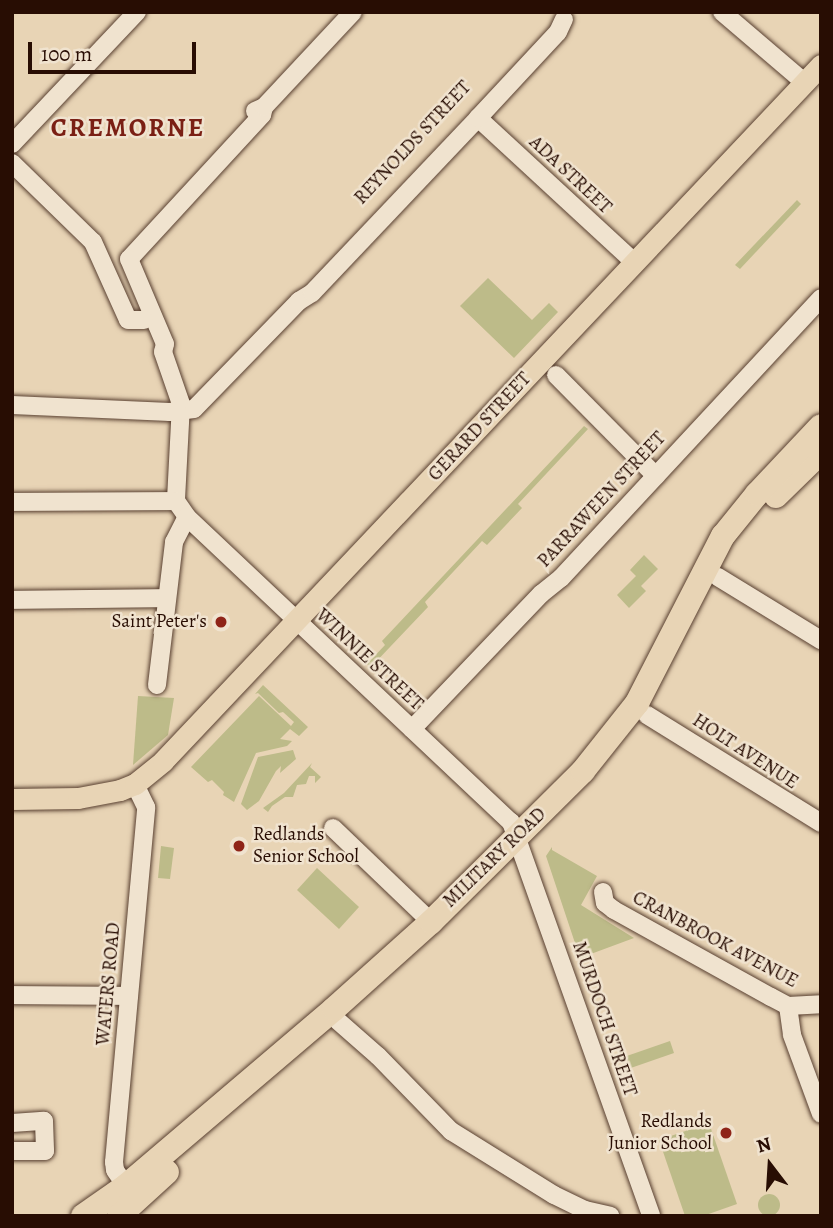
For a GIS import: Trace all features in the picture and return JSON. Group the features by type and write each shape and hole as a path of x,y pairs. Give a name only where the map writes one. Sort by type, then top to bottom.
{"highway":[{"name":"MILITARY ROAD","path":"83,1216 127,1207 400,968 520,844 622,724 658,666 723,536 757,494 821,426"},
{"name":"MILITARY ROAD","path":"127,1207 334,1009 603,770 647,715 718,577 763,509 821,452"}],"main road":[{"name":"GERARD STREET","path":"135,784 163,761 297,621 821,65"},
{"path":"12,799 78,798 135,784"}],"street":[{"path":"13,140 137,12"},
{"path":"163,352 165,344 129,259 262,115 264,107 353,12"},
{"path":"722,12 805,83"},
{"name":"REYNOLDS STREET","path":"182,412 194,409 206,400 299,301 312,293 558,32 567,16"},
{"name":"REYNOLDS STREET","path":"299,301 305,286 550,27 567,16"},
{"path":"157,685 174,542 187,517 176,501 182,412 163,352 156,346 118,258 256,109 264,107"},
{"name":"ADA STREET","path":"478,118 634,262"},
{"path":"12,163 93,242 128,320 144,320"},
{"name":"PARRAWEEN STREET","path":"412,729 541,594 561,578 821,299"},
{"path":"556,375 656,476"},
{"path":"12,405 182,412"},
{"path":"12,502 176,501"},
{"name":"WINNIE STREET","path":"187,517 511,822 520,844"},
{"path":"718,577 821,640"},
{"path":"12,600 166,598"},
{"name":"HOLT AVENUE","path":"647,715 821,823"},
{"name":"WATERS ROAD","path":"127,1207 114,1162 146,807 135,784"},
{"path":"333,828 431,922"},
{"name":"MURDOCH STREET","path":"520,844 651,1216"},
{"name":"CRANBROOK AVENUE","path":"603,892 605,903 614,910 788,1006 821,1004"},
{"path":"12,995 129,996"},
{"path":"788,1006 792,1035 821,1114"},
{"path":"338,1021 378,1056 451,1130 554,1195 585,1210 610,1216"},
{"path":"12,1124 44,1121 45,1151 12,1151"}],"shaded area":[{"path":"797,200 801,204 740,269 735,265"},
{"path":"488,278 532,320 549,303 558,312 514,358 460,306"},
{"path":"584,426 588,429 518,504 522,508 487,545 482,541 425,602 428,607 371,667 367,664 385,645 382,641"},
{"path":"644,555 658,569 641,586 646,591 629,608 617,595 636,576 630,570"},
{"path":"263,685 308,727 299,736 290,729 280,739 292,741 287,746 256,753 234,802 223,795 224,792 212,780 208,782 191,767 259,696 291,726 294,722 283,712 279,713 258,693 255,694"},
{"path":"138,696 174,698 168,735 133,765"},
{"path":"293,750 296,759 280,773 281,766 276,771 259,801 247,810 241,804 258,757"},
{"path":"312,763 310,767 321,777 315,783 315,776 309,776 306,784 297,785 293,797 285,797 268,812 263,808 284,793"},
{"path":"161,846 174,848 170,879 158,878"},
{"path":"552,847 552,850 597,876 581,905 634,938 580,958 546,856"},
{"path":"317,868 359,907 339,929 297,890"},
{"path":"670,1041 674,1053 625,1070 621,1058"},
{"path":"709,1123 737,1204 703,1216 685,1216 659,1140"},
{"path":"769,1194 777,1197 780,1205 777,1213 769,1216 761,1213 758,1205 761,1197"}],"place":[{"name":"Saint Peter's","path":"221,622"},
{"name":"Redlands Senior School","path":"239,846"},
{"name":"Redlands Junior School","path":"726,1133"}],"district":[{"name":"CREMORNE","path":"128,128"}]}
